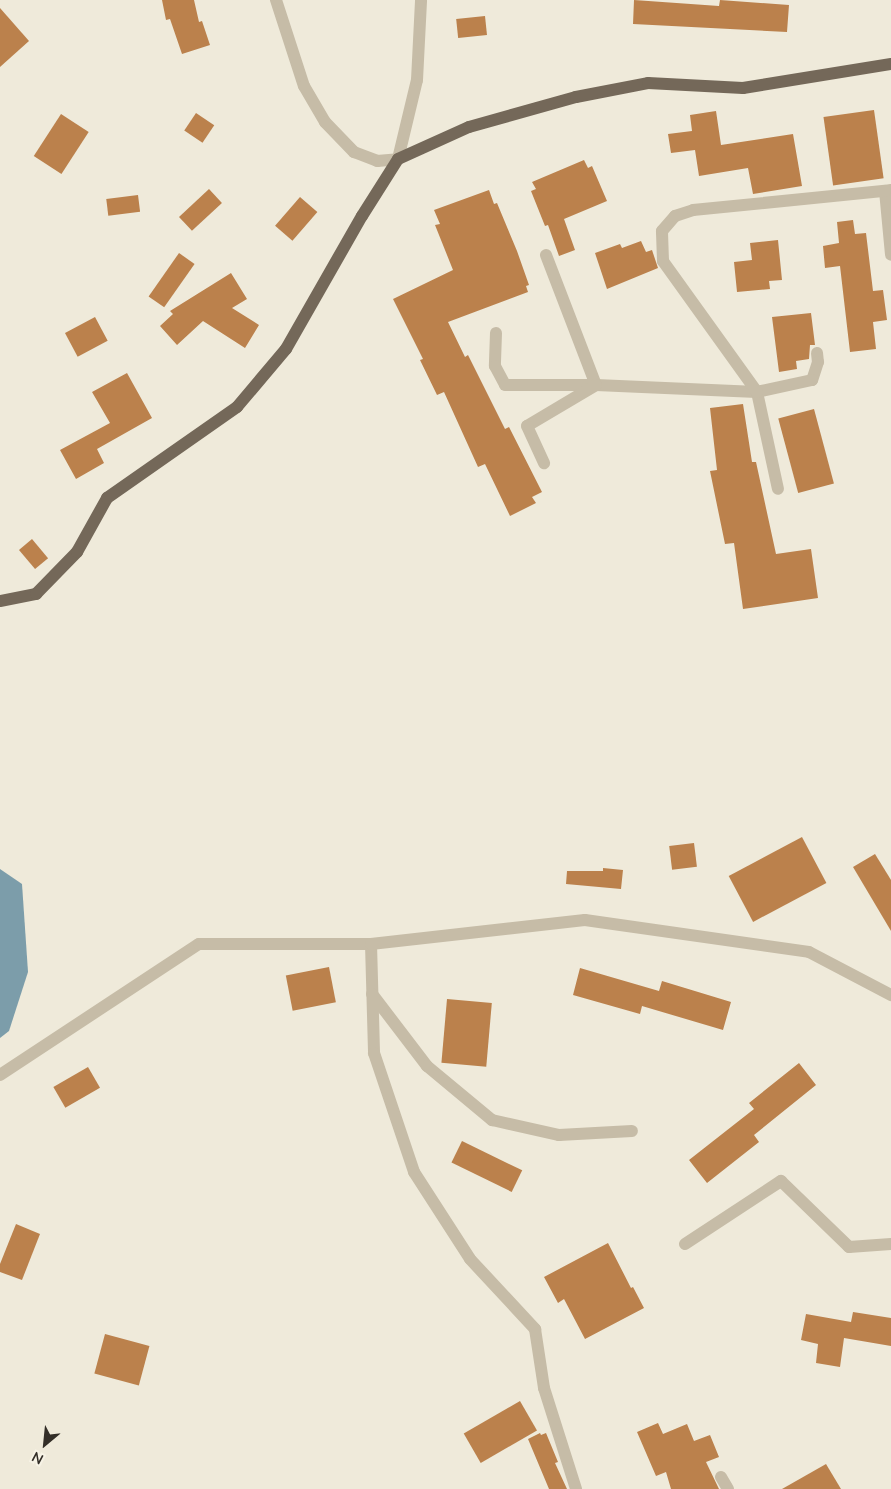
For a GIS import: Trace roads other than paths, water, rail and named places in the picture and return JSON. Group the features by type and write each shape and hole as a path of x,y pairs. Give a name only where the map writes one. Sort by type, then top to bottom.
{"main road":[{"path":"0,601 36,594 77,552 107,498 237,407 286,349 362,216 398,159 469,127 576,97 648,83 743,88 891,64"}],"street":[{"path":"276,0 304,86 325,122 354,152 377,161 398,159 418,80 421,0"},
{"path":"778,490 757,392 663,261 662,231 675,216 693,210 888,190 891,255"},
{"path":"546,255 596,385"},
{"path":"496,333 495,366 505,385 596,385 757,392 812,380 818,362 817,353"},
{"path":"544,463 528,426 596,385"},
{"path":"0,1075 200,944 371,944 585,920 809,952 891,995"},
{"path":"371,944 374,1054 414,1172 470,1259 535,1329 544,1388 576,1489"},
{"path":"372,994 427,1066 492,1120 559,1135 632,1131"},
{"path":"685,1244 781,1181 849,1247 891,1244"},
{"path":"721,1477 728,1489"}],"water":[{"path":"0,869 22,884 28,972 9,1031 0,1038"}]}
